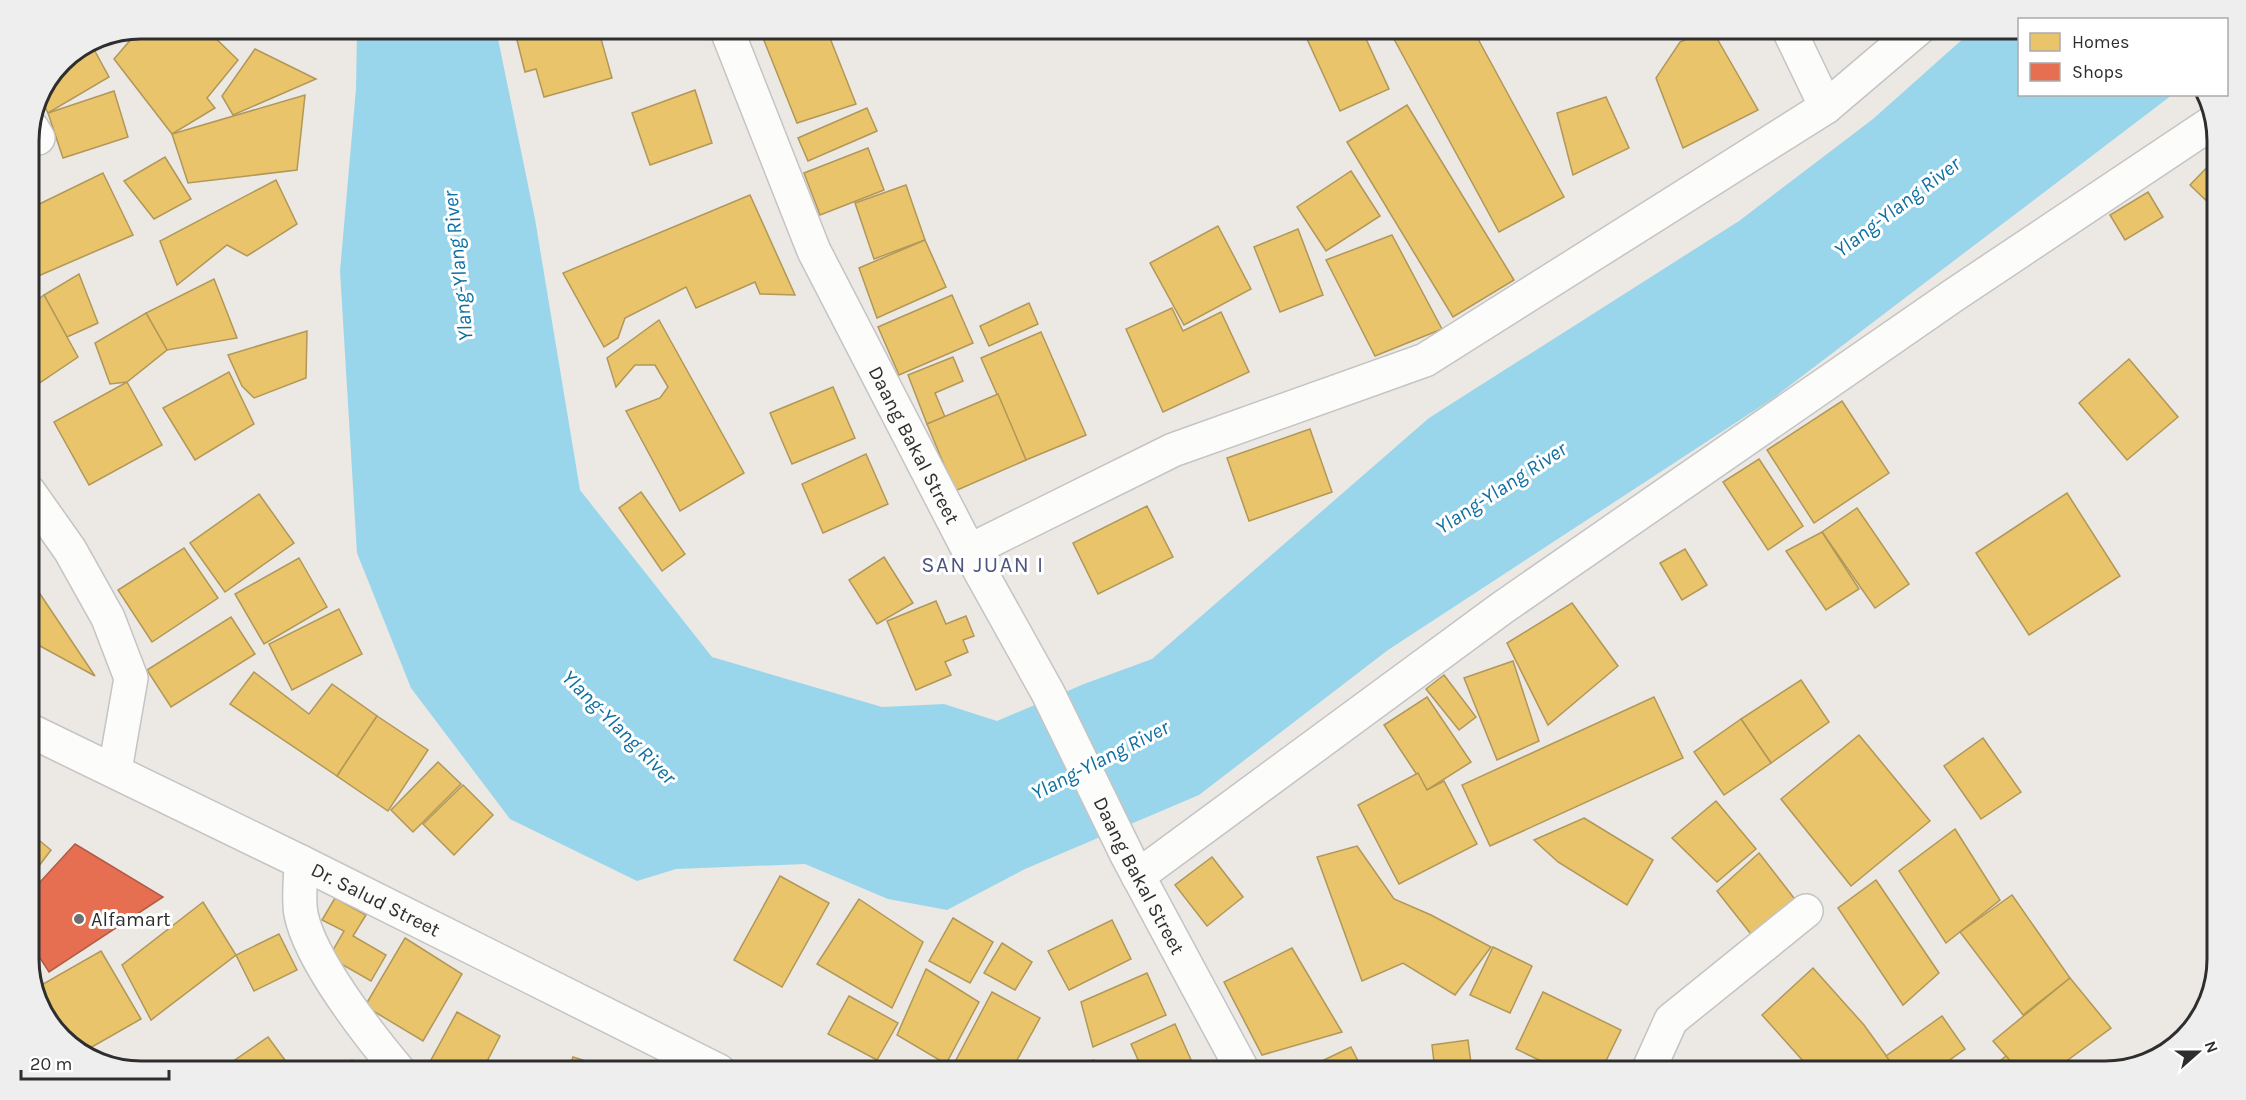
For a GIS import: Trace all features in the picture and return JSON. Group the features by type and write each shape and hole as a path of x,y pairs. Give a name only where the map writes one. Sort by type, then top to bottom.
{"street":[{"name":"Daang Bakal Street","path":"730,39 814,251 969,551 1048,693 1133,866 1238,1061"},
{"path":"1793,39 1826,107"},
{"path":"969,551 1173,450 1425,360 1826,107 1906,39"},
{"path":"1133,866 1954,295 2206,127"},
{"path":"39,506 70,550 108,618 130,678 115,771"},
{"name":"Dr. Salud Street","path":"39,735 301,862 699,1061"},
{"path":"301,862 301,912 308,936 338,990 391,1061"},
{"path":"1653,1061 1671,1020 1806,911"}],"water":[{"name":"Ylang-Ylang River","path":"357,39 498,39 535,219 580,490 712,657 882,707 944,704 997,721 1084,684 1152,659 1429,418 1739,221 1873,119 1963,39 2018,39 2018,96 2171,96 1772,399 1388,650 1199,795 1025,869 947,910 888,899 805,864 676,869 637,881 510,819 411,688 357,553 340,271 356,89"}],"building: Homes":[{"path":"216,39 238,60 207,98 215,108 172,134 114,59 131,40"},
{"path":"517,39 601,39 612,78 544,97 536,69 525,72"},
{"path":"763,39 830,39 856,104 797,123"},
{"path":"1307,39 1366,39 1389,89 1340,111"},
{"path":"1394,39 1478,39 1564,197 1499,232"},
{"path":"1687,39 1717,39 1758,110 1683,148 1656,78 1680,42"},
{"path":"255,49 316,79 233,115 222,96"},
{"path":"95,51 109,77 48,113 45,107 60,79 74,64"},
{"path":"695,90 712,143 650,165 632,113"},
{"path":"114,91 128,137 63,158 48,113"},
{"path":"305,95 297,170 188,183 172,134"},
{"path":"1606,97 1629,148 1573,175 1557,113"},
{"path":"1407,105 1514,280 1453,317 1347,142"},
{"path":"867,108 877,131 808,161 798,138"},
{"path":"868,148 884,190 820,215 804,173"},
{"path":"165,157 191,199 154,219 124,181"},
{"path":"2207,167 2207,201 2190,185"},
{"path":"1351,171 1380,216 1326,251 1297,207"},
{"path":"103,173 133,235 39,276 39,204"},
{"path":"276,180 297,224 247,256 227,245 177,285 160,241"},
{"path":"906,185 925,240 874,259 855,203"},
{"path":"2148,192 2163,217 2125,240 2110,215"},
{"path":"750,195 795,295 760,294 755,282 696,308 686,287 625,318 618,338 604,347 563,273"},
{"path":"1218,226 1251,289 1184,325 1150,263"},
{"path":"1298,229 1323,295 1280,312 1254,247"},
{"path":"1392,235 1442,329 1375,356 1326,260"},
{"path":"925,240 946,287 877,318 859,268"},
{"path":"79,274 98,323 67,337 44,295"},
{"path":"214,279 237,338 167,350 146,313"},
{"path":"44,295 78,357 39,383 39,299"},
{"path":"952,295 973,343 899,375 878,327"},
{"path":"1029,303 1038,324 989,346 980,326"},
{"path":"1172,308 1183,331 1221,312 1249,372 1163,412 1126,329"},
{"path":"146,313 167,350 127,382 110,384 95,343"},
{"path":"659,320 744,473 680,511 626,411 660,398 668,387 655,365 635,365 616,387 607,358"},
{"path":"307,331 306,378 254,398 242,386 228,355"},
{"path":"1041,332 1086,435 1026,460 981,358"},
{"path":"953,357 963,381 935,393 945,417 927,424 908,375"},
{"path":"2129,359 2178,417 2127,460 2079,403"},
{"path":"229,372 254,424 195,460 163,408"},
{"path":"127,382 162,445 89,485 54,422"},
{"path":"833,387 855,438 792,464 770,413"},
{"path":"998,394 1026,460 955,491 927,424"},
{"path":"1842,401 1889,473 1814,523 1767,450"},
{"path":"1310,429 1332,492 1249,521 1227,458"},
{"path":"866,454 888,504 823,533 802,484"},
{"path":"1759,459 1803,526 1768,550 1723,482"},
{"path":"641,492 685,554 662,571 619,508"},
{"path":"2067,493 2120,576 2029,635 1976,553"},
{"path":"259,494 294,543 225,592 190,543"},
{"path":"1147,506 1173,557 1098,594 1073,543"},
{"path":"1857,508 1909,584 1875,608 1822,532"},
{"path":"1822,532 1859,589 1826,610 1786,551"},
{"path":"184,548 218,598 152,642 118,590"},
{"path":"1685,549 1707,585 1682,600 1660,563"},
{"path":"884,557 913,603 877,624 849,580"},
{"path":"299,558 327,607 264,644 235,594"},
{"path":"39,592 95,676 39,645"},
{"path":"936,601 946,624 966,616 974,636 963,640 968,652 945,662 951,675 916,690 887,621"},
{"path":"1572,603 1618,666 1548,725 1507,643"},
{"path":"339,609 362,654 292,690 269,644"},
{"path":"231,617 255,654 171,707 147,670"},
{"path":"1513,661 1539,741 1497,760 1464,678"},
{"path":"254,672 309,714 332,684 377,716 337,776 230,704"},
{"path":"1444,675 1476,717 1459,730 1426,689"},
{"path":"1801,680 1829,722 1771,763 1741,719"},
{"path":"1427,697 1471,762 1427,790 1384,725"},
{"path":"1654,697 1683,758 1490,846 1462,785"},
{"path":"377,716 428,750 388,811 337,776"},
{"path":"1741,719 1771,763 1724,795 1694,752"},
{"path":"1859,735 1930,821 1851,886 1781,799"},
{"path":"1983,738 2021,792 1981,819 1944,766"},
{"path":"438,762 461,784 413,832 391,810"},
{"path":"1418,773 1427,790 1444,781 1477,844 1399,884 1358,805"},
{"path":"463,785 493,815 454,855 423,824"},
{"path":"1716,801 1756,849 1717,882 1672,838"},
{"path":"1584,818 1653,860 1627,905 1558,862 1534,840"},
{"path":"1955,829 2000,900 1946,943 1899,871"},
{"path":"39,840 51,850 39,866"},
{"path":"1357,846 1394,899 1431,915 1491,947 1455,995 1403,963 1362,981 1317,857"},
{"path":"1759,853 1797,902 1754,938 1717,891"},
{"path":"1212,857 1243,897 1207,926 1175,885"},
{"path":"780,876 829,903 782,987 734,960"},
{"path":"1876,880 1939,973 1903,1005 1838,908"},
{"path":"2012,895 2070,978 2023,1015 1960,932"},
{"path":"335,898 366,915 353,936 386,955 371,981 329,957 344,931 322,920"},
{"path":"859,899 923,942 892,1008 817,964"},
{"path":"203,902 236,955 151,1020 122,965"},
{"path":"953,918 993,942 970,983 929,961"},
{"path":"1112,920 1131,959 1069,990 1048,951"},
{"path":"279,934 297,970 254,991 236,955"},
{"path":"405,938 462,974 423,1041 365,1006"},
{"path":"1002,943 1032,962 1015,990 984,973"},
{"path":"1493,947 1532,966 1510,1013 1470,995"},
{"path":"1292,948 1342,1032 1262,1055 1224,982"},
{"path":"101,951 141,1019 91,1047 74,1036 56,1016 42,984"},
{"path":"1813,968 1864,1025 1890,1061 1803,1061 1762,1015"},
{"path":"926,969 979,1002 948,1061 941,1061 897,1035"},
{"path":"1147,973 1166,1015 1093,1047 1081,1002"},
{"path":"2070,978 2111,1028 2066,1061 2010,1061 1993,1041"},
{"path":"992,992 1040,1018 1016,1061 956,1060"},
{"path":"1543,992 1621,1030 1606,1061 1541,1061 1516,1049"},
{"path":"849,996 898,1023 877,1060 828,1034"},
{"path":"457,1012 500,1036 487,1061 430,1061"},
{"path":"1942,1016 1965,1049 1948,1061 1890,1061 1886,1056"},
{"path":"1175,1024 1192,1061 1139,1061 1131,1044"},
{"path":"268,1037 286,1061 233,1061"},
{"path":"1468,1040 1471,1061 1434,1061 1432,1045"},
{"path":"1351,1047 1358,1061 1322,1061"},
{"path":"2006,1056 2010,1061 2000,1061"},
{"path":"573,1057 586,1061 572,1061"}],"building: Shops":[{"name":"Alfamart","path":"75,844 163,897 49,972 39,956 39,883"}],"place":[{"name":"Alfamart","path":"79,919"}],"district":[{"name":"SAN JUAN I","path":"983,565"}]}
